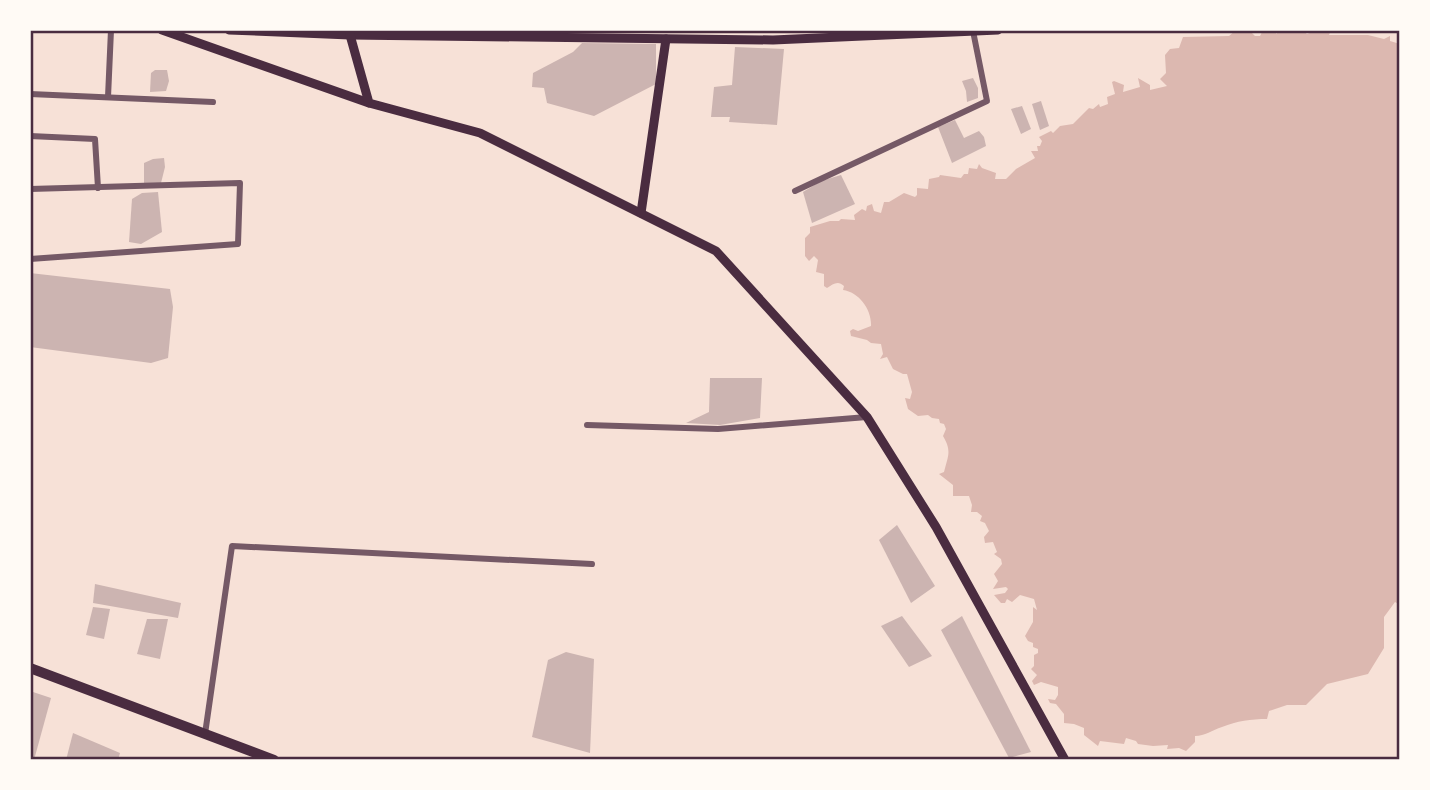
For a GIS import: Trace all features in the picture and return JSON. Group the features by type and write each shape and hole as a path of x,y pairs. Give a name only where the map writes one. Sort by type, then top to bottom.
{"highway":[{"path":"30,668 274,760"}],"main road":[{"path":"162,30 369,103 480,133 716,251 867,417 936,527 1065,760"},
{"path":"229,30 577,34 666,39 773,40 998,30"},
{"path":"350,33 369,103"},
{"path":"641,213 666,39"}],"street":[{"path":"108,97 111,30"},
{"path":"772,30 773,40"},
{"path":"795,191 987,101 973,31"},
{"path":"30,94 213,102"},
{"path":"30,136 95,139 98,188"},
{"path":"30,189 240,183 238,244 30,259"},
{"path":"587,425 718,429 867,417"},
{"path":"205,734 232,546 592,564"}],"shaded area":[{"path":"1236,30 1249,30 1255,36 1260,36 1263,30 1276,30 1276,34 1280,30 1302,30 1307,34 1318,30 1331,30 1329,35 1368,35 1384,39 1390,36 1390,41 1400,44 1400,605 1395,602 1384,617 1384,648 1368,674 1327,684 1306,705 1287,705 1269,711 1267,719 1239,722 1195,736 1195,742 1186,751 1179,748 1167,749 1168,745 1138,744 1126,738 1124,744 1100,741 1098,746 1084,735 1084,728 1064,723 1064,714 1056,704 1050,703 1048,699 1055,700 1058,695 1058,687 1041,682 1034,685 1032,681 1037,675 1031,669 1038,649 1033,647 1033,643 1025,636 1033,622 1033,607 1037,610 1034,599 1020,595 1012,602 1007,599 1005,603 1001,603 994,595 1005,593 1008,589 993,589 998,581 994,574 1002,564 1001,559 994,554 997,552 993,542 985,543 984,537 989,531 985,523 980,521 982,516 971,512 969,496 953,496 953,485 939,474 944,472 948,454 948,446 943,436 946,429 944,424 940,423 939,419 928,415 918,416 908,409 905,398 910,399 912,392 907,374 893,369 887,357 880,359 883,354 881,344 851,336 850,331 853,329 858,331 871,326 867,308 854,294 843,290 842,284 835,283 827,288 824,286 824,274 816,272 818,260 814,256 809,261 805,256 805,238 810,233 810,227 841,219 855,220 854,215 862,209 866,211 867,206 872,204 874,211 881,213 884,202 904,193 915,197 917,188 928,189 929,179 940,175 961,178 968,174 969,168 977,169 979,164 982,168 996,173 995,179 1006,179 1016,169 1035,158 1031,151 1038,151 1037,146 1040,146 1042,141 1039,137 1051,131 1053,133 1060,126 1073,124 1089,108 1108,104 1107,97 1115,94 1112,82 1124,85 1123,92 1140,87 1138,78 1150,85 1150,90 1167,86 1160,79 1166,73 1165,55 1170,49 1179,48 1183,37 1229,36"}],"building":[{"path":"582,43 656,44 656,84 594,116 547,103 544,88 532,87 533,73 573,52"},
{"path":"735,47 784,49 777,125 729,122 730,117 711,117 714,87 732,85"},
{"path":"155,70 167,70 169,81 166,91 150,92 151,73"},
{"path":"973,78 978,88 978,98 967,102 962,81"},
{"path":"1041,101 1049,126 1040,130 1032,104"},
{"path":"1022,106 1031,129 1021,134 1011,109"},
{"path":"955,120 964,138 979,131 986,146 952,163 938,127"},
{"path":"164,158 161,183 144,187 144,163"},
{"path":"841,175 855,204 812,223 803,192 821,181"},
{"path":"158,192 162,232 141,244 129,242 132,199 142,193"},
{"path":"30,273 170,289 173,307 168,358 151,363 30,347"},
{"path":"710,378 762,378 760,418 720,425 686,423 709,412"},
{"path":"897,525 935,586 911,603 879,540"},
{"path":"95,584 181,603 178,618 93,603"},
{"path":"93,607 110,609 104,639 86,635"},
{"path":"902,616 932,656 909,667 881,626"},
{"path":"962,616 1031,752 1009,758 941,630"},
{"path":"147,619 168,619 160,659 137,654"},
{"path":"566,652 594,659 590,753 532,737 548,660"},
{"path":"30,691 51,698 34,760 30,760"},
{"path":"73,733 120,753 118,760 66,760"}]}
